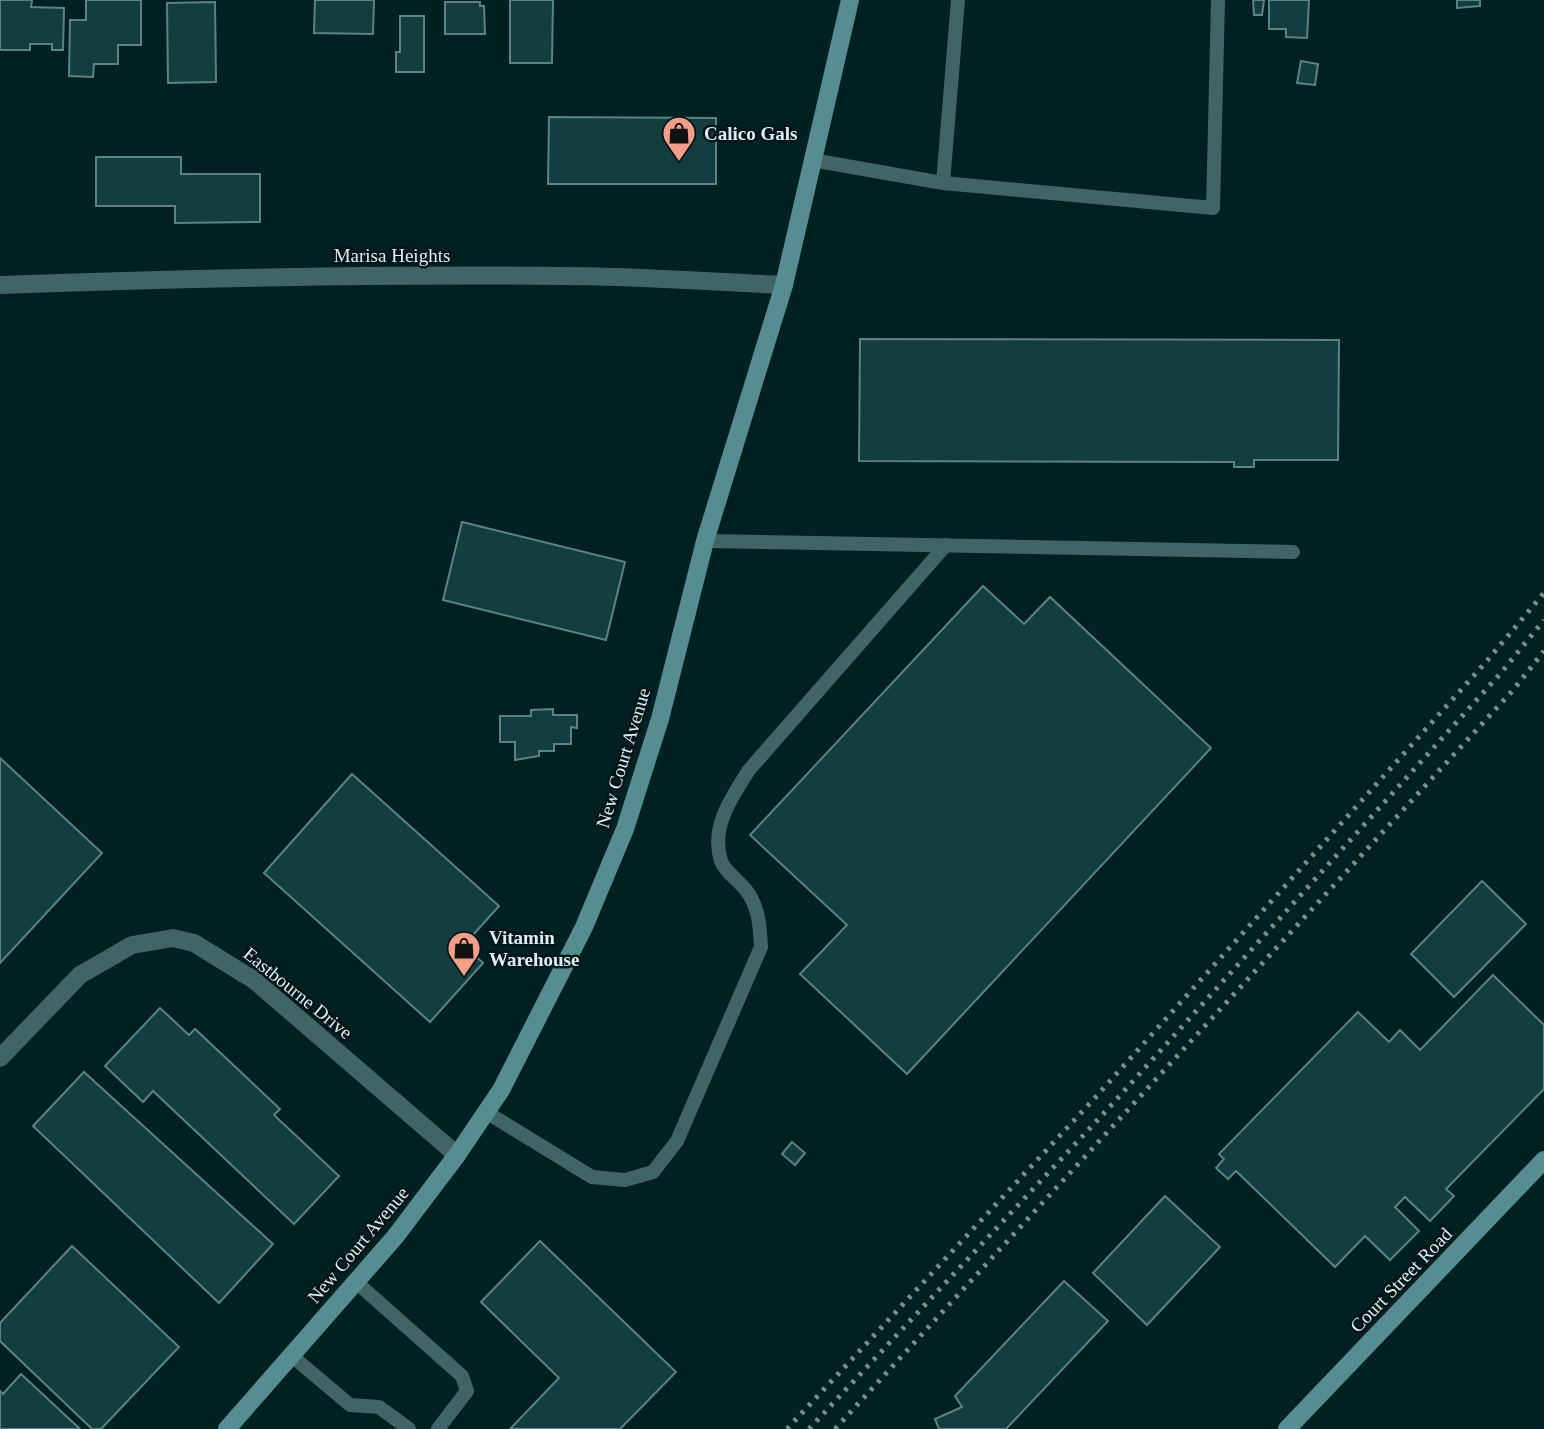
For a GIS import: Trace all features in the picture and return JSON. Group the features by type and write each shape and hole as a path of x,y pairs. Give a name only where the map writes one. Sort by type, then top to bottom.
{"main road":[{"name":"New Court Avenue","path":"227,1429 356,1282 457,1154 501,1090 584,926 625,829 660,719 705,541 784,285 850,0"},
{"name":"Court Street Road","path":"1287,1429 1544,1160"}],"street":[{"name":"Marisa Heights","path":"0,285 279,276 565,276 784,285"},
{"name":"Eastbourne Drive","path":"0,1058 80,975 132,945 173,938 194,943 254,980 457,1154"}],"lane":[{"path":"943,183 958,0"},
{"path":"812,160 943,183 1213,208 1217,0"},
{"path":"705,541 1293,552"},
{"path":"486,1112 592,1177 625,1180 653,1172 677,1141 761,947 759,917 747,891 722,863 717,835 727,805 749,770 946,545"},
{"path":"356,1282 462,1376 467,1391 438,1429"},
{"path":"292,1356 350,1405 379,1407 409,1429"}],"building":[{"path":"0,0 32,0 31,7 64,8 63,50 52,50 52,44 30,44 30,50 0,50"},
{"path":"86,0 141,0 141,45 118,45 118,64 94,64 93,77 69,76 70,20 86,20"},
{"path":"315,0 374,0 373,34 314,33"},
{"path":"510,0 553,0 552,63 510,63"},
{"path":"1253,0 1264,0 1262,15 1254,15"},
{"path":"1269,0 1309,0 1307,38 1286,37 1286,29 1269,29"},
{"path":"1457,0 1480,0 1480,6 1457,8"},
{"path":"215,2 216,82 168,83 167,3"},
{"path":"445,2 480,2 480,6 484,6 485,34 445,34"},
{"path":"400,16 424,16 424,72 396,72 396,52 400,52"},
{"path":"1301,61 1318,64 1315,85 1297,83"},
{"path":"549,117 716,118 716,184 548,184"},
{"path":"96,157 181,157 181,174 260,174 260,222 175,223 175,206 96,206"},
{"path":"860,339 1339,340 1338,460 1254,460 1254,467 1234,467 1234,462 859,461"},
{"path":"462,522 625,562 606,640 443,600"},
{"path":"983,586 1024,624 1050,597 1211,748 907,1074 800,974 847,925 750,835"},
{"path":"553,709 553,715 577,715 577,728 571,727 571,744 554,744 554,751 539,751 539,756 515,760 515,742 500,742 500,716 531,716 531,710"},
{"path":"0,758 102,853 0,963"},
{"path":"352,774 499,906 464,945 483,963 430,1022 264,873"},
{"path":"1482,881 1526,924 1454,997 1411,954"},
{"path":"1493,975 1544,1025 1544,1089 1446,1189 1454,1196 1430,1221 1405,1197 1395,1207 1419,1231 1390,1260 1365,1236 1335,1267 1236,1171 1228,1179 1216,1168 1224,1159 1219,1154 1358,1012 1389,1042 1400,1030 1420,1050"},
{"path":"160,1008 189,1035 195,1029 280,1109 274,1115 339,1176 294,1224 153,1091 143,1102 105,1066"},
{"path":"84,1072 273,1244 219,1303 33,1126"},
{"path":"792,1142 805,1153 795,1165 782,1154"},
{"path":"1165,1196 1220,1247 1147,1325 1093,1273"},
{"path":"540,1241 676,1372 620,1429 510,1429 559,1378 481,1302"},
{"path":"72,1246 179,1347 101,1429 92,1429 0,1341 0,1323"},
{"path":"1064,1281 1108,1321 1006,1429 939,1429 935,1419 962,1407 955,1396"},
{"path":"21,1374 80,1429 0,1429 0,1391 3,1394"}],"railway":[{"path":"787,1429 1093,1100 1486,662 1544,593"},
{"path":"809,1429 1106,1111 1500,674 1544,620"},
{"path":"835,1429 1514,689 1544,651"}],"place":[{"name":"Calico Gals","path":"679,163"},
{"name":"Vitamin Warehouse","path":"464,978"}]}
